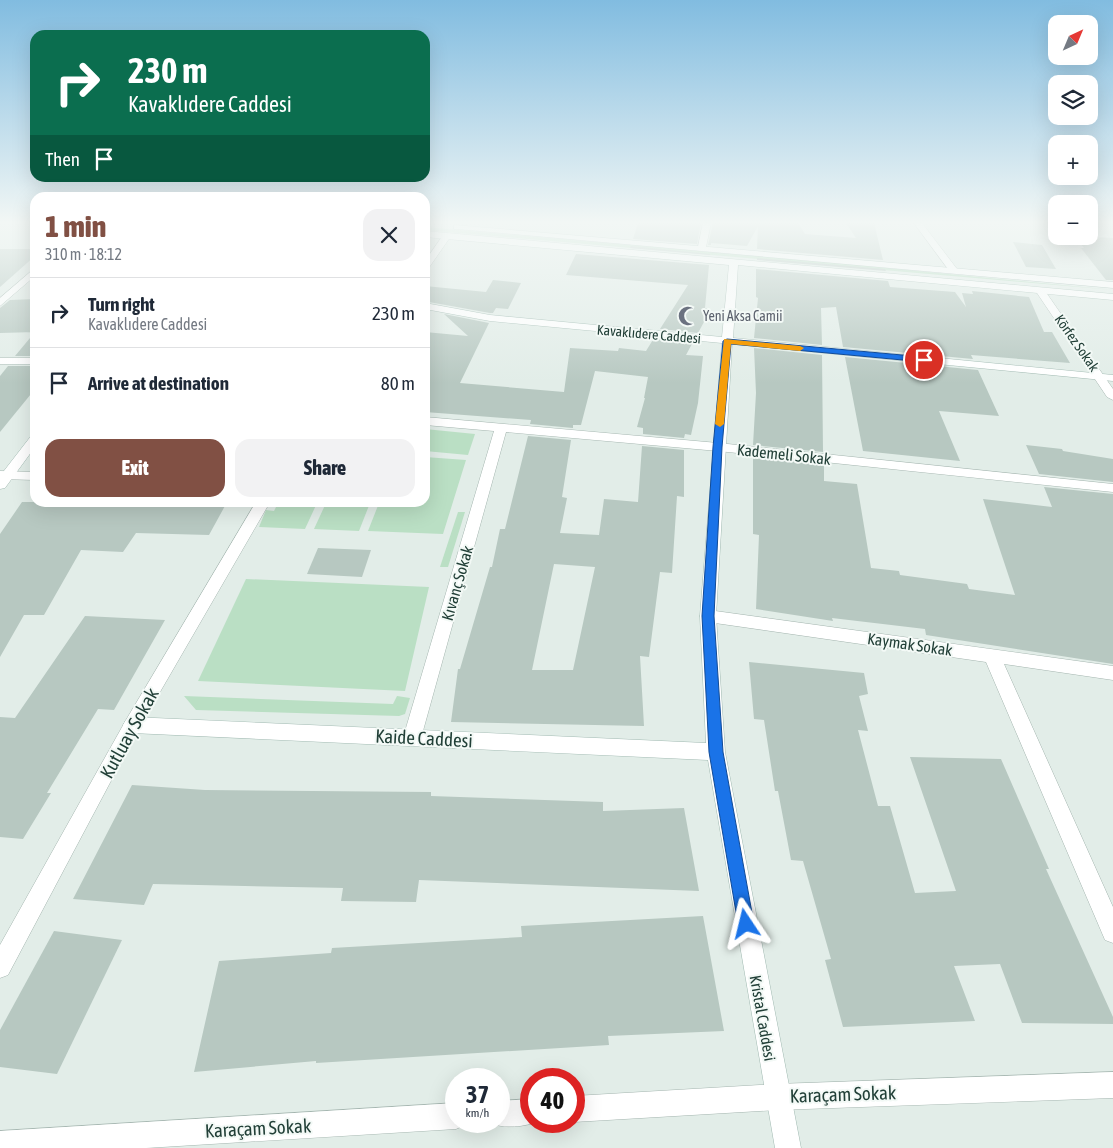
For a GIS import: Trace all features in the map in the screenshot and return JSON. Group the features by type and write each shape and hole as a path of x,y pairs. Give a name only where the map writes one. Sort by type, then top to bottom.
{"street":[{"path":"0,303 29,277"},
{"name":"Kristal Caddesi","path":"733,277 718,447 708,616 716,752 776,1097 788,1148"},
{"path":"893,277 1113,297"},
{"path":"1017,277 1113,285"},
{"name":"Körfez Sokak","path":"1040,290 1113,397"},
{"name":"Kavaklıdere Caddesi","path":"430,307 490,318 1113,378"},
{"path":"0,360 30,360"},
{"name":"Kademeli Sokak","path":"430,421 718,447 1113,488"},
{"name":"Kıvanç Sokak","path":"412,738 501,428"},
{"path":"3,479 30,445"},
{"path":"3,479 30,476"},
{"name":"Kutluay Sokak","path":"0,967 132,725 260,507"},
{"name":"Kaymak Sokak","path":"708,616 1113,673"},
{"path":"992,656 1113,932"},
{"name":"Kaide Caddesi","path":"132,725 716,752"},
{"name":"Karaçam Sokak","path":"585,1108 776,1097 1113,1085"},
{"name":"Karaçam Sokak","path":"0,1144 445,1117"}],"green space":[{"path":"959,277 976,277 1113,290"},
{"path":"430,430 475,434 468,455 430,451"},
{"path":"430,457 466,460 443,534 368,531 377,507 430,507"},
{"path":"276,507 315,507 305,529 259,527 266,510 274,511"},
{"path":"324,507 368,507 359,531 314,529"},
{"path":"458,512 465,512 448,567 440,567"},
{"path":"246,579 429,587 405,691 198,681"},
{"path":"184,696 393,704 397,696 410,698 405,714 399,716 196,710"}],"building":[{"path":"0,277 12,277 0,287"},
{"path":"585,277 708,277 705,308 711,309 698,333 660,329 688,285"},
{"path":"756,277 839,277 888,281 890,287 955,292 966,307 962,293 973,294 972,291 1029,297 1044,332 1052,332 1070,363 971,355 973,359 843,347 836,307 821,308 822,345 754,338 758,298 756,297"},
{"path":"1103,277 1113,277 1113,280 1106,280"},
{"path":"493,280 521,283 508,309 496,308 493,313 430,302 430,286 486,292"},
{"path":"30,299 30,332 0,333 0,308 10,300"},
{"path":"444,314 489,323 460,383 564,392 570,348 618,351 619,348 646,351 654,338 693,342 686,355 703,356 698,403 691,435 685,434 684,438 643,434 643,428 637,427 645,398 648,377 595,371 581,425 573,425 573,428 530,424 531,420 430,412 430,332 468,336"},
{"path":"30,338 30,356 15,356"},
{"path":"754,348 822,355 823,452 753,445 756,393"},
{"path":"845,357 978,370 999,416 939,411 960,461 863,451"},
{"path":"8,366 30,366 30,395 0,432 0,376"},
{"path":"528,436 571,440 562,497 567,498 560,533 599,535 604,499 638,502 642,446 684,450 684,497 677,496 672,573 660,572 649,657 640,656 644,726 451,722 458,669 460,669 490,567 492,567 500,529 505,529","holes":["554,564 595,567 573,670 532,670"]},
{"path":"1026,445 1062,449 1063,451 1113,459 1113,482 1039,474"},
{"path":"753,456 824,464 824,481 857,484 871,568 899,571 900,575 967,584 969,589 1015,595 983,499 1052,507 1044,487 1113,494 1113,664 926,635 925,629 832,618 833,621 756,609 759,535 753,534"},
{"path":"22,502 30,502 30,507 224,507 209,535 136,533 123,552 81,550 44,615 24,615 0,657 0,534"},
{"path":"318,548 371,550 362,577 307,574"},
{"path":"85,616 165,620 114,710 98,709 47,793 51,793 23,839 0,837 0,717 15,718"},
{"path":"749,662 864,673 868,694 859,696 868,731 858,730 878,806 890,806 915,893 956,891 910,757 1001,759 1049,869 1046,869 1113,1017 1113,1024 1022,1023 1000,964 954,966 975,1021 843,1027 825,960 831,959 803,861 791,860 778,791 775,791 764,720 754,719"},
{"path":"132,785 205,790 431,792 431,796 603,802 603,811 684,808 699,891 419,880 416,902 341,901 343,888 153,884 144,905 73,899"},
{"path":"703,916 724,1031 608,1036 609,1045 316,1063 316,1061 194,1072 219,961 331,953 332,948 522,937 521,926"},
{"path":"54,931 122,940 57,1074 0,1067 0,1030"}],"slow traffic":[{"path":"720,424 727,341 800,348"}],"place":[{"name":"Yeni Aksa Camii","path":"688,316"}],"route":[{"path":"746,924 716,752 708,616 718,447 727,341 924,360"}]}
